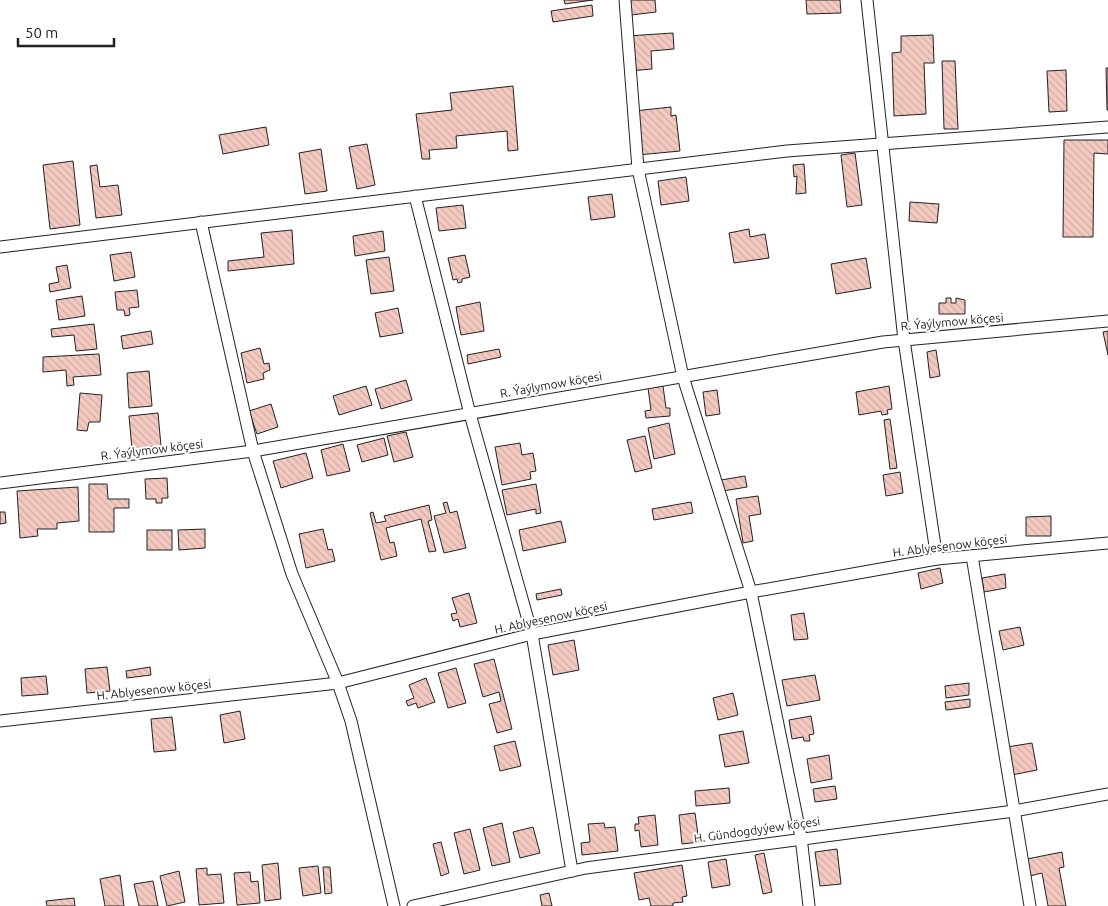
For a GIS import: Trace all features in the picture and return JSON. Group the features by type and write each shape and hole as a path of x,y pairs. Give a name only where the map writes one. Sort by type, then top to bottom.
{"street":[{"path":"625,0 638,169 683,377 751,592 802,838 810,906"},
{"path":"867,0 904,340 937,559"},
{"path":"0,247 787,151 1108,127"},
{"path":"415,196 470,414 532,634 572,871"},
{"path":"201,222 253,451 292,574 338,683 351,721 394,906"},
{"name":"R. Ýaýlymow köçesi","path":"0,483 253,451 904,340 1108,321"},
{"name":"H. Ablyesenow köçesi","path":"0,721 338,683 532,634 751,592 937,559 1108,543"},
{"path":"972,556 1030,906"},
{"name":"H. Gündogdyýew köçesi","path":"413,906 572,871 802,838 1014,811 1108,794"}],"building":[{"path":"564,0 593,0 565,4"},
{"path":"629,0 655,0 656,12 631,15"},
{"path":"806,0 840,0 841,13 807,14"},
{"path":"592,5 593,16 553,22 551,11"},
{"path":"673,33 674,49 651,51 652,69 629,71 627,36"},
{"path":"933,35 934,63 924,63 926,114 894,116 892,53 901,52 901,36"},
{"path":"942,61 955,61 958,129 944,129"},
{"path":"1106,68 1108,68 1108,110 1107,110"},
{"path":"1066,70 1067,111 1049,112 1047,71"},
{"path":"513,86 518,150 508,151 507,131 456,136 457,148 429,150 430,159 422,159 416,114 452,110 450,93"},
{"path":"671,107 671,116 676,115 680,151 638,155 634,111"},
{"path":"266,127 269,145 223,154 219,135"},
{"path":"1064,140 1108,140 1108,154 1094,153 1093,237 1063,237"},
{"path":"367,144 375,185 357,189 349,147"},
{"path":"321,149 327,191 305,194 299,153"},
{"path":"855,153 862,205 847,207 841,155"},
{"path":"73,161 80,225 50,229 43,165"},
{"path":"804,164 806,193 796,194 797,176 794,177 793,165"},
{"path":"97,165 100,187 118,185 122,215 96,218 90,166"},
{"path":"686,177 689,201 661,205 658,181"},
{"path":"612,194 615,217 591,220 588,197"},
{"path":"910,202 939,204 937,223 909,221"},
{"path":"463,205 466,228 439,231 436,208"},
{"path":"749,229 750,237 765,234 769,258 734,263 729,233"},
{"path":"292,230 294,264 228,271 228,261 264,257 261,233"},
{"path":"383,231 385,251 355,256 353,236"},
{"path":"131,252 135,277 114,281 110,255"},
{"path":"465,255 470,277 462,279 462,282 458,283 457,279 453,280 448,258"},
{"path":"389,257 394,291 371,294 366,260"},
{"path":"866,258 871,288 836,294 831,264"},
{"path":"67,265 71,288 50,292 49,284 59,282 56,267"},
{"path":"137,290 139,307 129,308 130,315 125,316 124,310 117,310 115,292"},
{"path":"82,296 85,316 59,320 56,300"},
{"path":"946,298 951,298 951,303 956,303 956,298 965,300 965,314 939,314 939,303 946,303"},
{"path":"480,302 484,331 461,335 456,307"},
{"path":"398,308 403,333 380,337 375,313"},
{"path":"94,324 97,349 76,351 74,335 52,337 51,329"},
{"path":"151,331 153,344 123,349 121,336"},
{"path":"1108,331 1108,355 1103,332"},
{"path":"260,348 264,364 269,363 270,370 263,373 264,379 247,383 241,353"},
{"path":"499,349 501,357 468,364 467,355"},
{"path":"936,350 940,376 930,378 927,352"},
{"path":"99,354 101,375 73,377 74,385 67,386 66,370 43,372 43,357"},
{"path":"149,371 152,406 129,408 127,373"},
{"path":"406,380 412,400 381,409 375,389"},
{"path":"366,386 372,405 339,415 333,396"},
{"path":"663,386 666,408 670,408 670,416 646,418 645,411 651,410 648,388"},
{"path":"889,386 892,409 887,410 888,414 882,415 881,411 859,415 856,392"},
{"path":"717,390 720,414 706,416 703,392"},
{"path":"80,393 102,395 100,422 89,422 87,431 77,430"},
{"path":"271,404 278,427 257,434 249,411"},
{"path":"158,413 161,446 132,449 129,416"},
{"path":"890,419 897,468 890,469 884,420"},
{"path":"669,423 675,454 654,459 648,428"},
{"path":"406,432 413,457 394,462 387,436"},
{"path":"645,436 652,468 635,472 627,440"},
{"path":"384,438 388,455 362,462 357,445"},
{"path":"520,443 522,455 533,453 536,471 530,472 531,479 502,485 495,447"},
{"path":"343,444 350,471 327,476 321,450"},
{"path":"306,453 313,478 281,488 273,461"},
{"path":"900,472 903,493 886,496 883,475"},
{"path":"745,476 747,487 723,491 721,480"},
{"path":"167,478 168,498 162,498 162,503 156,503 156,499 146,499 145,479"},
{"path":"89,484 107,484 108,499 129,499 129,508 114,508 114,532 89,532"},
{"path":"536,484 541,513 536,514 536,509 507,515 502,490"},
{"path":"78,487 79,521 57,523 57,529 37,529 38,536 20,538 17,491"},
{"path":"758,496 761,514 749,516 753,541 743,543 736,499"},
{"path":"447,502 450,513 457,511 466,548 444,553 434,516 446,513 443,503"},
{"path":"691,502 693,513 654,520 652,509"},
{"path":"429,505 432,520 428,521 436,551 429,552 421,519 386,528 390,543 394,542 397,556 381,560 370,513 373,512 376,523 386,521 384,516"},
{"path":"0,512 5,512 6,523 0,524"},
{"path":"1051,516 1051,536 1026,536 1026,517"},
{"path":"561,521 566,542 523,551 519,530"},
{"path":"205,529 205,548 179,550 178,530"},
{"path":"323,529 328,550 332,549 335,561 306,568 299,534"},
{"path":"147,530 172,530 172,550 147,550"},
{"path":"940,568 943,583 921,589 918,573"},
{"path":"1005,574 1006,588 984,592 982,578"},
{"path":"561,589 562,595 537,600 536,594"},
{"path":"469,593 477,623 460,627 458,619 453,621 451,614 457,613 452,598"},
{"path":"804,613 808,639 794,640 791,615"},
{"path":"1020,627 1024,645 1003,650 999,631"},
{"path":"574,640 579,670 553,675 548,645"},
{"path":"494,659 512,729 497,733 489,704 501,701 499,692 483,697 474,664"},
{"path":"107,667 110,691 87,693 85,669"},
{"path":"150,667 151,675 127,678 126,671"},
{"path":"456,668 466,703 448,708 438,673"},
{"path":"815,675 820,700 787,706 782,680"},
{"path":"46,676 48,694 22,696 21,678"},
{"path":"426,678 435,702 418,708 416,703 408,706 406,701 414,698 409,685"},
{"path":"969,683 969,695 946,698 945,686"},
{"path":"733,693 738,715 718,720 713,698"},
{"path":"970,699 970,707 946,710 945,702"},
{"path":"240,711 245,739 224,743 220,715"},
{"path":"811,716 814,734 809,735 810,741 804,741 803,737 792,739 789,720"},
{"path":"172,717 176,750 154,752 151,719"},
{"path":"743,731 749,763 725,767 719,735"},
{"path":"515,741 521,766 500,771 494,746"},
{"path":"1032,743 1037,770 1012,775 1007,747"},
{"path":"829,755 832,779 811,783 807,759"},
{"path":"835,786 837,799 815,802 813,789"},
{"path":"729,788 730,803 696,806 695,791"},
{"path":"695,813 699,842 682,844 679,815"},
{"path":"655,815 658,845 641,847 639,830 635,831 635,824 639,824 638,817"},
{"path":"502,823 510,862 492,866 483,828"},
{"path":"604,823 605,828 615,827 618,851 582,855 581,843 590,842 588,824"},
{"path":"533,827 540,853 520,858 513,832"},
{"path":"470,829 480,870 464,874 454,833"},
{"path":"441,842 449,873 441,876 433,844"},
{"path":"837,849 841,884 820,886 815,852"},
{"path":"1062,852 1064,867 1059,868 1066,906 1048,906 1042,873 1030,876 1027,859"},
{"path":"764,853 772,892 763,894 755,855"},
{"path":"726,859 730,885 712,888 708,862"},
{"path":"278,863 281,899 265,901 262,865"},
{"path":"682,865 687,896 682,897 683,902 673,903 673,906 651,906 649,898 639,900 634,873"},
{"path":"318,866 321,893 303,896 299,868"},
{"path":"323,867 330,867 332,893 325,894"},
{"path":"207,868 207,875 221,874 224,903 199,905 196,869"},
{"path":"179,871 185,902 167,906 160,876"},
{"path":"250,872 251,882 258,881 260,903 237,905 234,873"},
{"path":"120,875 124,906 105,906 100,879"},
{"path":"153,881 158,906 139,906 134,884"},
{"path":"549,893 552,906 542,906 540,895"},
{"path":"74,898 75,906 47,906 46,901"}]}
